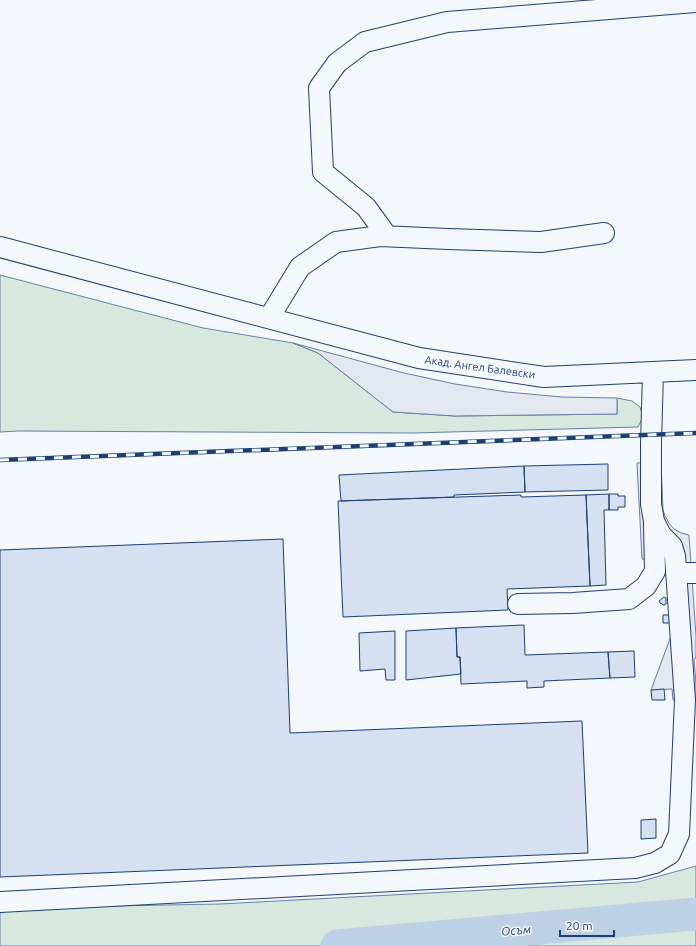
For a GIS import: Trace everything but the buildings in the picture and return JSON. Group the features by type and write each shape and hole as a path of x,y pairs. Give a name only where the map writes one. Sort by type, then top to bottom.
{"street":[{"path":"387,236 366,207 323,172 319,88 336,63 365,42 447,22 696,2"},
{"path":"269,318 300,266 336,242 387,236 541,242 604,233"},
{"name":"Акад. Ангел Балевски","path":"0,247 419,358 544,377 696,370"},
{"path":"518,604 573,603 629,599 646,586 655,571 654,521 651,504 650,482 653,372"},
{"path":"0,902 635,868 655,863 670,854 679,834 685,700 676,556 672,546 661,535 654,521"},
{"path":"676,574 696,573"}],"shaded area":[{"path":"0,275 203,328 293,343 318,353 393,412 455,416 617,414 617,398 632,401 640,407 643,417 638,427 412,433 0,432"},
{"path":"293,343 404,373 455,384 507,392 562,397 617,398 617,414 455,416 393,412 318,353"},
{"path":"661,462 663,510 665,516 674,529 689,535 696,636 696,657 694,660 696,701 673,700 672,689 651,690 671,636 666,559 642,559 637,463"},
{"path":"696,866 696,946 0,946 0,908 220,904 638,882"}],"waterway":[{"name":"Осъм","path":"337,946 696,914"}],"railway":[{"path":"0,460 696,433"}]}
